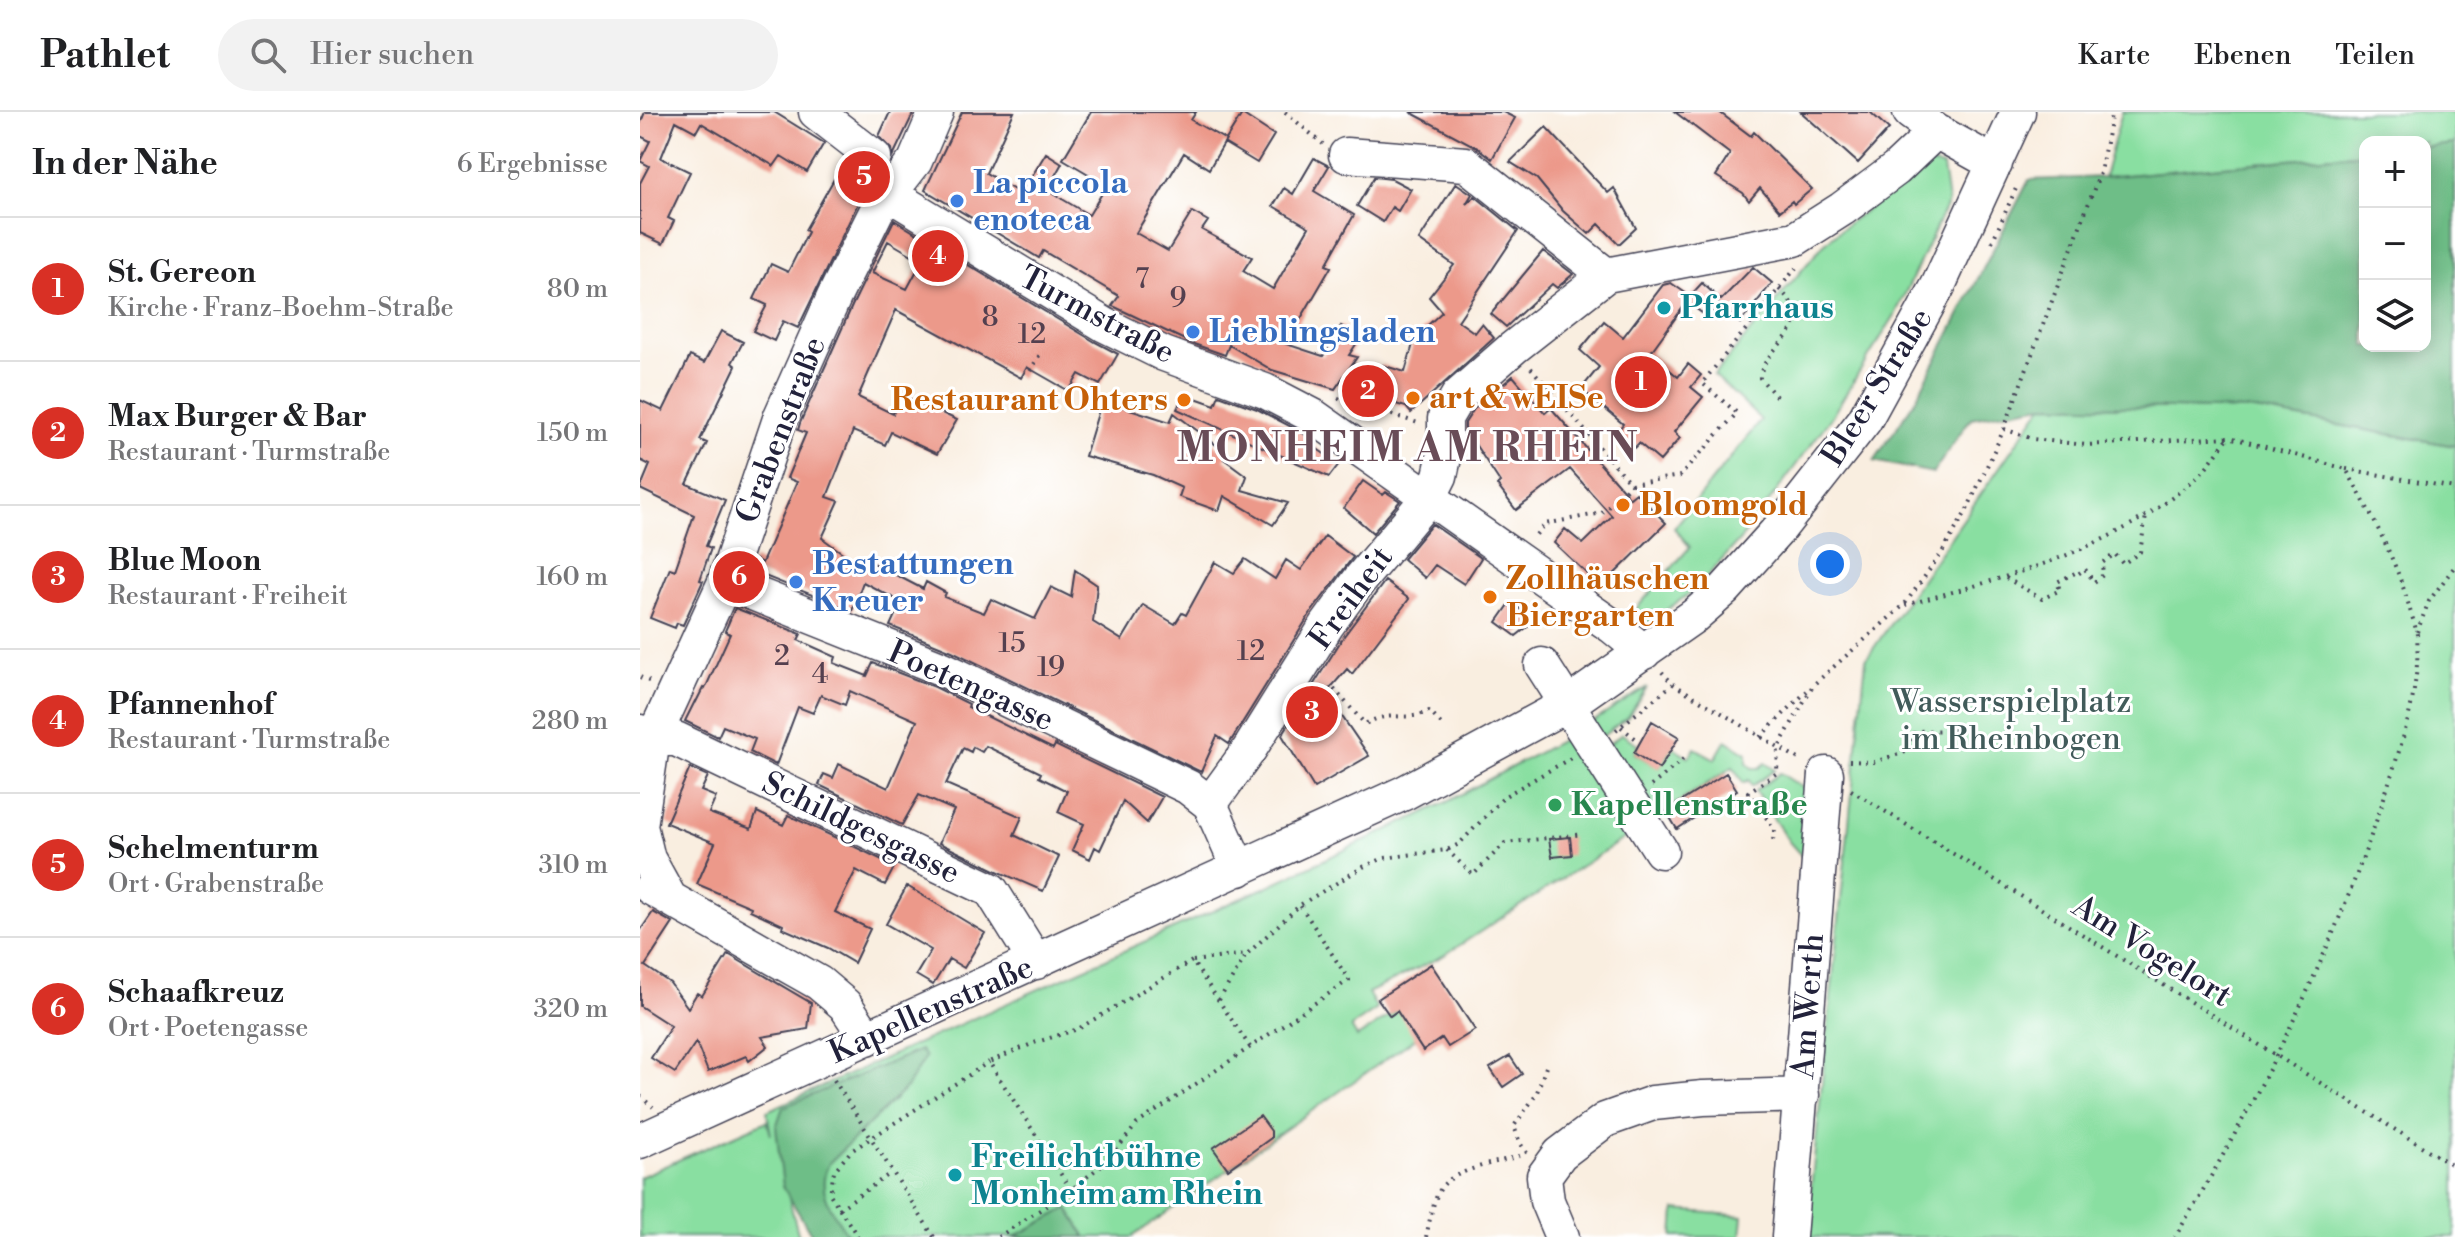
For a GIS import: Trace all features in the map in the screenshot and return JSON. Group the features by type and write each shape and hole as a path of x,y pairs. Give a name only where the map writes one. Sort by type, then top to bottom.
{"street":[{"name":"Grabenstraße","path":"867,1038 845,1005 819,983 654,890 640,826 647,736 725,582 781,416 877,210 890,173 915,161 936,112"},
{"name":"Bleer Straße","path":"1644,652 1725,589 1779,529 1864,421 1938,286 2018,112"},
{"name":"Turmstraße","path":"827,121 890,173 1105,325 1164,354 1265,391 1313,416 1430,496 1644,652"},
{"path":"1430,496 1440,476 1445,453 1445,418 1458,396 1606,275 1795,239 1896,169 1923,122 1995,164"},
{"path":"1346,155 1466,164 1606,275"},
{"name":"Freiheit","path":"1210,804 1327,625 1361,578 1430,496"},
{"name":"Poetengasse","path":"725,582 943,669 1188,787 1210,804"},
{"name":"Kapellenstraße","path":"640,1141 1404,793 1568,704 1644,652"},
{"path":"1542,665 1568,704 1607,736 1630,802 1661,851"},
{"name":"Schildgesgasse","path":"647,736 676,739 991,890 1036,962"},
{"name":"Am Werth","path":"1789,1237 1835,767"},
{"path":"1210,804 1239,869"},
{"path":"1562,1237 1547,1201 1544,1176 1560,1154 1605,1120 1653,1103 1802,1095"}],"path":[{"path":"1285,112 1332,151 1346,155"},
{"path":"1760,737 1813,685 1904,605 1941,554 1966,512 2007,423 2100,173 2112,112"},
{"path":"1515,558 1545,524 1602,513 1631,484 1680,476 1737,413 1702,383 1797,267"},
{"path":"1779,289 1790,299 1795,311 1794,325 1788,338 1765,359 1760,378 1780,401"},
{"path":"1030,371 1042,351"},
{"path":"1527,363 1631,484"},
{"path":"1313,416 1338,398 1445,432"},
{"path":"2004,429 2033,439 2086,445 2229,437 2346,469 2455,488"},
{"path":"1904,605 2006,578 2077,551 2146,516 2200,474 2229,437"},
{"path":"2346,469 2399,570 2417,634"},
{"path":"2006,578 2042,599 2060,590 2057,582 2085,569 2094,582 2103,575 2102,563 2115,554 2123,564 2140,552 2146,516"},
{"path":"2175,1237 2223,1157 2324,957 2363,860 2412,703 2417,634 2429,601 2455,566"},
{"path":"1644,652 1673,684 1778,748"},
{"path":"1219,1000 1247,954 1300,905 1384,858 1447,850 1459,844 1505,796 1607,736 1673,684"},
{"path":"1773,840 1775,830 1748,792 1777,773 1778,748 1813,685"},
{"path":"1334,689 1365,724 1381,715 1418,716 1429,711 1442,725"},
{"path":"1835,767 1874,762 1909,751 1915,731 1960,730"},
{"path":"1607,736 1640,742"},
{"path":"1630,802 1687,756"},
{"name":"Am Vogelort","path":"1835,767 2455,1167"},
{"path":"1447,850 1473,875 1505,843 1583,834"},
{"path":"998,1237 1071,1190 1109,1159 1137,1124 1349,980 1300,905"},
{"path":"858,1237 830,1194 834,1171 851,1151 989,1062 1078,1029 1192,961 1247,954"},
{"path":"1192,961 1250,1047"},
{"path":"821,1059 931,1236"},
{"path":"989,1062 1071,1190"},
{"path":"1426,1237 1433,1206 1442,1186 1455,1175 1528,1154 1514,1126 1536,1095 1547,1064"},
{"path":"839,1209 891,1173"}],"green space":[{"path":"2122,112 2455,112 2455,144 2431,146 2431,136 2359,136 2359,154 2104,177"},
{"path":"2455,144 2455,446 2255,410 2043,405 1971,418 1933,473 1874,461 1916,399 2029,180 2104,177 2359,154 2359,352 2431,352 2431,146"},
{"path":"1930,164 1943,167 1948,202 1895,315 1830,419 1746,533 1696,589 1648,623 1635,610 1690,547 1674,528 1761,420 1714,375 1823,245"},
{"name":"Wasserspielplatz im Rheinbogen","path":"2043,405 2255,410 2455,446 2455,1237 1806,1237 1866,659"},
{"path":"1647,687 1628,717 1600,738 1591,723"},
{"path":"1573,734 1637,830 1443,956 1368,993 1377,1009 1351,1027 1357,1037 1402,1008 1420,1035 1132,1237 1086,1237 1068,1208 1026,1237 817,1237 788,1195 799,1237 640,1237 640,1177 767,1121 771,1135 767,1111 1264,888 1449,801"},
{"path":"1622,734 1639,745 1634,753 1659,768 1673,747 1689,757 1695,748 1715,759 1726,740 1747,753 1747,763 1752,768 1759,768 1765,763 1775,770 1752,786 1749,780 1743,783 1733,767 1654,818 1606,746"},
{"path":"1780,773 1819,798 1808,863 1790,843 1755,791"},
{"path":"920,1050 925,1057 906,1088 830,1162 825,1172 828,1201 849,1237 813,1237 783,1187 776,1127 783,1107"},
{"path":"1068,1208 1086,1237 1014,1237"},
{"path":"1675,1210 1743,1216 1741,1237 1673,1237"}],"building":[{"path":"645,112 774,112 824,143 807,172 781,156 774,166 701,123 696,132 676,121 661,158 690,172 668,218 674,221 663,244 640,233 640,183 649,166 640,161 650,141 640,136 640,124"},
{"path":"890,112 914,112 893,156 892,149 879,136"},
{"path":"962,112 1014,112 986,173 1021,194 1046,153 1062,163 1047,190 1089,215 1107,185 1063,159 1091,112 1196,112 1191,120 1226,140 1209,169 1184,153 1136,233 1168,251 1192,212 1208,221 1202,230 1252,257 1243,271 1273,289 1309,227 1273,206 1284,188 1293,194 1314,158 1329,166 1314,191 1354,215 1326,265 1331,267 1286,344 1323,356 1341,326 1360,338 1349,355 1357,357 1335,389 1272,370 1229,345 1225,355 1191,343 1112,306 1119,296 1043,251 1039,258 925,190"},
{"path":"1410,112 1503,112 1515,118 1492,159 1478,148"},
{"path":"1675,112 1719,112 1751,136 1754,132 1812,189 1780,211 1760,188 1749,201 1743,193 1716,176 1730,154"},
{"path":"1801,112 1870,112 1889,129 1858,163"},
{"path":"1242,114 1274,135 1257,163 1224,143"},
{"path":"1546,127 1608,193 1614,188 1636,228 1619,244 1599,224 1589,234 1563,211 1537,179 1510,162"},
{"path":"852,165 871,177 878,176 859,201 798,328 783,321 774,341 753,331 767,305 754,299 771,264 788,272 808,232 805,230 834,179 842,183"},
{"path":"1374,177 1392,179 1411,189 1398,211 1392,207 1383,222 1357,206"},
{"path":"1456,183 1472,194 1466,204 1475,196 1518,231 1458,321 1475,333 1482,324 1494,338 1411,413 1406,407 1353,391 1382,365 1405,372 1415,337 1442,312 1429,297 1454,265 1419,240"},
{"path":"894,220 1118,354 1100,385 1079,374 1069,391 1027,367 1021,378 896,310 858,397 893,414 902,395 957,420 937,454 891,432 885,445 853,431 827,497 839,501 822,538 866,570 869,561 923,589 926,582 946,593 944,597 984,613 991,599 1035,619 1051,587 1071,597 1075,570 1097,585 1093,622 1122,640 1143,605 1175,624 1182,613 1186,615 1215,562 1234,573 1245,559 1275,579 1286,560 1301,570 1325,536 1353,557 1310,614 1229,744 1217,736 1201,772 952,651 890,626 901,602 863,582 852,611 750,570 754,559 762,563 797,482 787,478 806,433 798,430 800,423","holes":["888,241 922,261 907,289 872,273"]},
{"path":"1543,251 1573,274 1557,288 1552,284 1506,327 1491,314"},
{"path":"1753,267 1772,283 1740,323 1719,304 1712,314 1705,309 1702,313 1687,302 1650,353 1678,377 1688,364 1701,375 1691,387 1703,397 1674,432 1680,438 1660,461 1639,443 1634,448 1616,433 1623,424 1581,389 1599,367 1580,350 1604,321 1623,337 1663,285 1671,283 1690,296 1702,283 1721,300"},
{"path":"721,331 743,342 732,363 736,366 700,440 707,443 687,484 725,500 706,546 711,548 700,580 703,581 683,625 677,623 675,628 650,618 670,568 675,570 694,515 640,489 650,465 640,460 640,400 663,411 690,356 704,363"},
{"path":"1513,376 1545,413 1551,408 1630,498 1636,493 1666,523 1601,587 1554,543 1565,529 1583,544 1612,516 1570,469 1516,510 1497,485 1500,482 1465,429 1465,423 1474,409"},
{"path":"1184,394 1215,405 1219,395 1257,409 1303,433 1312,440 1310,444 1339,464 1329,477 1177,409"},
{"path":"1102,400 1170,422 1174,413 1228,454 1224,459 1247,476 1242,490 1288,503 1273,525 1224,496 1219,511 1179,497 1182,488 1153,475 1085,456"},
{"path":"1363,481 1383,495 1386,492 1400,501 1373,533 1344,508"},
{"path":"1432,524 1481,558 1464,584 1435,565 1425,578 1403,559"},
{"path":"1385,581 1409,599 1352,674 1347,669 1326,693 1369,756 1314,788 1282,735 1344,636"},
{"path":"1511,602 1535,621 1516,636 1497,622"},
{"path":"735,608 801,634 798,640 836,657 834,663 867,676 873,663 935,687 1053,749 1055,745 1162,797 1147,823 1123,801 1100,850 1095,847 1090,859 1072,850 1084,824 1058,812 1067,791 1039,777 1041,773 986,746 982,752 973,747 971,752 963,748 946,784 1022,817 1014,835 1059,857 1043,891 995,870 939,843 954,810 919,795 902,825 819,785 824,774 833,778 839,764 888,788 917,721 850,691 845,705 821,695 813,713 798,707 776,765 750,752 755,739 723,726 718,737 685,721 705,689 730,634 725,631"},
{"path":"1652,721 1679,737 1659,769 1634,753"},
{"path":"690,768 708,776 701,791 716,797 709,813 751,829 757,812 783,825 788,815 895,866 885,885 856,870 835,912 870,929 854,963 782,928 783,925 750,910 751,907 697,884 715,843 666,823"},
{"path":"1726,773 1737,790 1677,829 1666,811"},
{"path":"1570,837 1572,855 1552,857 1549,839"},
{"path":"907,886 985,933 964,968 949,959 933,985 916,975 931,950 886,924"},
{"path":"653,912 673,923 645,966 670,983 688,1008 697,993 702,996 728,954 811,1003 808,1029 762,1037 768,1046 749,1061 746,1056 708,1072 696,1042 675,1073 651,1058 671,1026 640,1006 640,931"},
{"path":"1431,964 1475,1030 1448,1047 1442,1038 1423,1051 1397,1011 1390,1016 1378,999"},
{"path":"1510,1056 1522,1074 1503,1087 1490,1068"},
{"path":"1260,1116 1271,1131 1271,1138 1228,1169 1213,1148"}],"place":[{"name":"Schelmenturm","path":"864,177"},
{"name":"La piccola enoteca","path":"957,201"},
{"name":"Pfannenhof","path":"938,256"},
{"name":"Pfarrhaus","path":"1664,308"},
{"name":"Lieblingsladen","path":"1193,332"},
{"name":"St. Gereon","path":"1641,382"},
{"name":"Max Burger & Bar","path":"1368,391"},
{"name":"art & wEISe","path":"1413,398"},
{"name":"Restaurant Ohters","path":"1184,400"},
{"name":"Bloomgold","path":"1623,505"},
{"name":"Schaafkreuz","path":"739,577"},
{"name":"Bestattungen Kreuer","path":"796,582"},
{"name":"Zollhäuschen Biergarten","path":"1490,597"},
{"name":"Blue Moon","path":"1312,712"},
{"name":"Kapellenstraße","path":"1555,805"},
{"name":"Freilichtbühne Monheim am Rhein","path":"955,1175"}],"district":[{"name":"MONHEIM AM RHEIN","path":"1408,449"}]}
